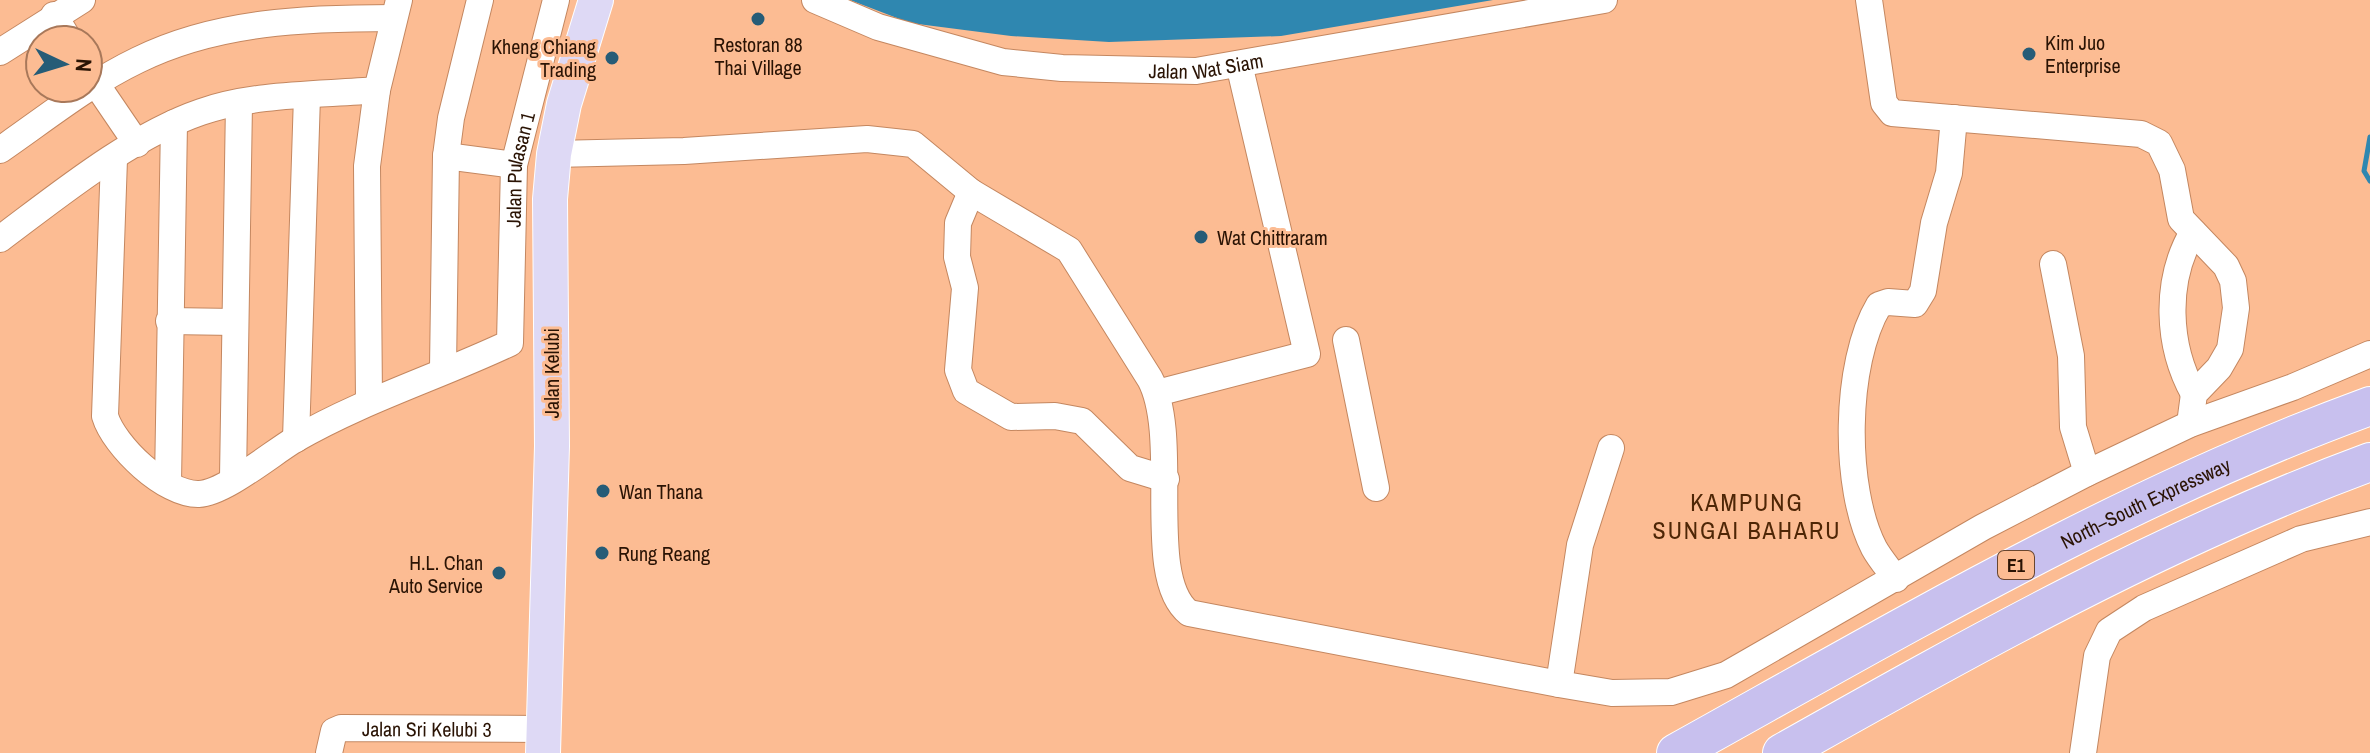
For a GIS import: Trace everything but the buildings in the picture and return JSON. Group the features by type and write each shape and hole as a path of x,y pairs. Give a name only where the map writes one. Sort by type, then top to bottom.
{"highway":[{"name":"North–South Expressway","path":"1676,753 1908,623 2104,519 2250,451 2370,406"},
{"path":"1782,753 2133,563 2285,494 2370,462"}],"main road":[{"name":"Jalan Kelubi","path":"543,741 552,446 550,199 554,154 564,104 593,1"}],"street":[{"path":"0,52 82,0"},
{"path":"114,159 105,416 114,440 123,450 168,482 199,494 369,401 443,369 446,156 451,118 480,0"},
{"name":"Jalan Pulasan 1","path":"443,369 510,343 514,165 556,0"},
{"name":"Jalan Wat Siam","path":"815,0 878,27 1003,62 1062,68 1196,71 1604,0"},
{"path":"1869,0 1888,109 1898,116 1954,118 2152,137 2166,153 2181,219 2226,266 2233,281 2236,308 2230,349 2219,368 2194,394"},
{"path":"104,72 194,38 244,26 396,9 377,90 367,166 369,401"},
{"path":"54,15 59,24"},
{"path":"1157,393 1307,354 1239,64"},
{"path":"0,239 137,144 203,111 239,103 377,90"},
{"path":"104,95 137,144"},
{"path":"296,439 307,96"},
{"path":"233,478 239,103"},
{"path":"0,150 58,104"},
{"path":"1896,579 1874,549 1856,485 1853,422 1859,365 1870,322 1879,305 1888,302 1915,304 1923,291 1934,223 1952,161 1954,118"},
{"path":"168,482 174,123"},
{"path":"554,154 684,151 867,139 901,141 925,153 971,192 1069,250 1157,393 1166,479 1169,583 1177,604 1189,613 1559,684 1651,695 1701,685 1726,675 1983,527 2087,473 2190,424 2293,387 2370,354"},
{"path":"446,156 514,165"},
{"path":"971,192 958,223 957,257 965,288 958,370 966,391 1011,417 1055,416 1082,421 1130,468 1166,479"},
{"path":"512,198 550,199"},
{"path":"2190,424 2194,394 2179,356 2173,307 2178,262 2193,232"},
{"path":"2053,264 2071,356 2073,427 2087,473"},
{"path":"169,321 235,322"},
{"path":"1346,340 1376,488"},
{"path":"1559,684 1580,545 1611,448"},
{"path":"2083,753 2094,669 2101,643 2109,631 2144,608 2287,545 2370,522"},
{"name":"Jalan Sri Kelubi 3","path":"329,753 334,731 341,728 416,741 543,741"}],"water":[{"path":"850,0 1493,0 1281,36 1109,42 1011,36 910,23"}],"waterway":[{"path":"2370,137 2364,171 2370,181"}],"place":[{"name":"Restoran 88 Thai Village","path":"758,19"},
{"name":"Kim Juo Enterprise","path":"2029,54"},
{"name":"Kheng Chiang Trading","path":"612,58"},
{"name":"Wat Chittraram","path":"1201,237"},
{"name":"Wan Thana","path":"603,491"},
{"name":"Rung Reang","path":"602,553"},
{"name":"H.L. Chan Auto Service","path":"499,573"}],"district":[{"name":"KAMPUNG SUNGAI BAHARU","path":"1747,516"}]}
